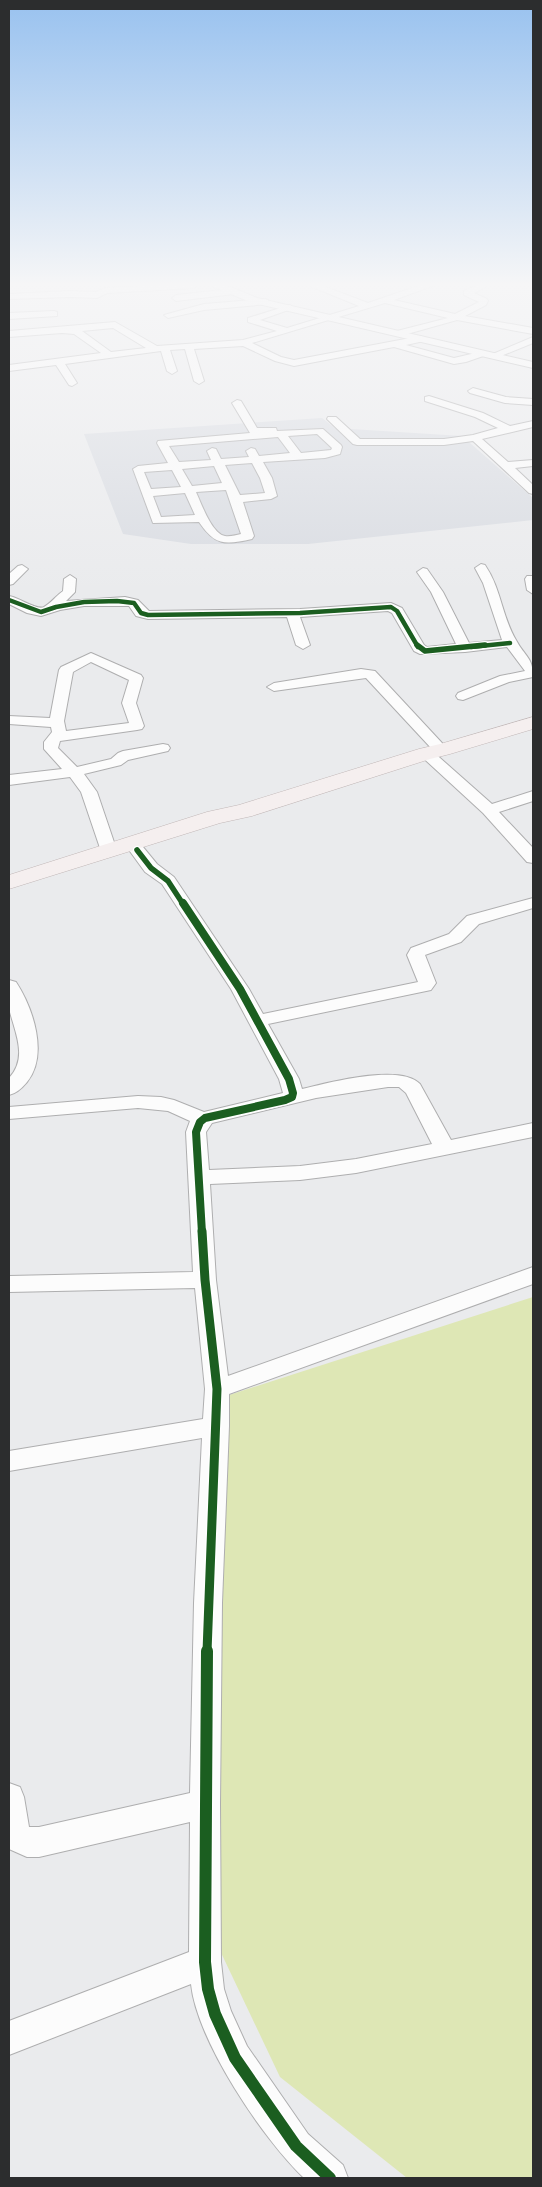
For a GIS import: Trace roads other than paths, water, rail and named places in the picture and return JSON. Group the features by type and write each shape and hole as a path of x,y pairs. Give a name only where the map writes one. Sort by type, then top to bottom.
{"main road":[{"path":"9,882 215,817 244,811 533,717"},
{"path":"432,749 443,750 533,723"},
{"path":"9,890 220,823 244,811"}],"street":[{"path":"473,391 505,400 533,402"},
{"path":"429,399 479,415 509,429"},
{"path":"237,403 254,431 335,423 356,442"},
{"path":"337,447 356,442 444,442 475,438 483,434 533,424"},
{"path":"207,440 236,499 248,536 224,540 214,537 162,443 319,431 337,447"},
{"path":"280,433 298,456"},
{"path":"236,499 271,496 266,478 254,460 245,437"},
{"path":"475,438 533,491"},
{"path":"202,518 157,521 138,469 325,455 336,452 337,447"},
{"path":"505,466 533,463"},
{"path":"147,493 228,486"},
{"path":"463,696 500,681 533,672 510,643 501,623 489,579 481,568"},
{"path":"9,581 22,569"},
{"path":"423,572 437,592 464,648"},
{"path":"52,608 55,603 69,592 70,579"},
{"path":"9,600 16,601 33,611 43,612 66,605 125,600 135,603 141,613 148,615 292,614 391,607 397,611 422,649 438,651 510,643"},
{"path":"292,614 303,645"},
{"path":"9,720 57,730 137,726 129,703 136,678 91,658 66,670 57,730 51,742 51,749 74,772 92,798 109,851"},
{"path":"274,687 361,673 370,674 432,749 533,858"},
{"path":"9,780 74,772 116,762 123,756 163,748"},
{"path":"489,810 533,796"},
{"path":"137,850 152,868 168,881 236,982 259,1020 289,1079 293,1093 292,1097"},
{"path":"259,1020 424,986 427,983 426,977 416,955 417,952 455,938 473,920 533,903"},
{"path":"9,986 23,1017 28,1058 26,1070 9,1088"},
{"path":"9,1113 138,1102 174,1106 202,1120 292,1097 384,1080 403,1081 408,1083 413,1089 445,1148"},
{"path":"202,1120 196,1132 205,1280 216,1389 208,1603 205,1804 206,1962 208,1989 215,2014 235,2058 296,2146 330,2178"},
{"path":"200,1177 300,1173 356,1166 533,1130"},
{"path":"216,1389 533,1275"},
{"path":"9,1284 205,1280"},
{"path":"9,1461 216,1426"},
{"path":"9,1797 13,1827 18,1838 27,1842 39,1842 205,1804"},
{"path":"9,2038 206,1962"}]}
